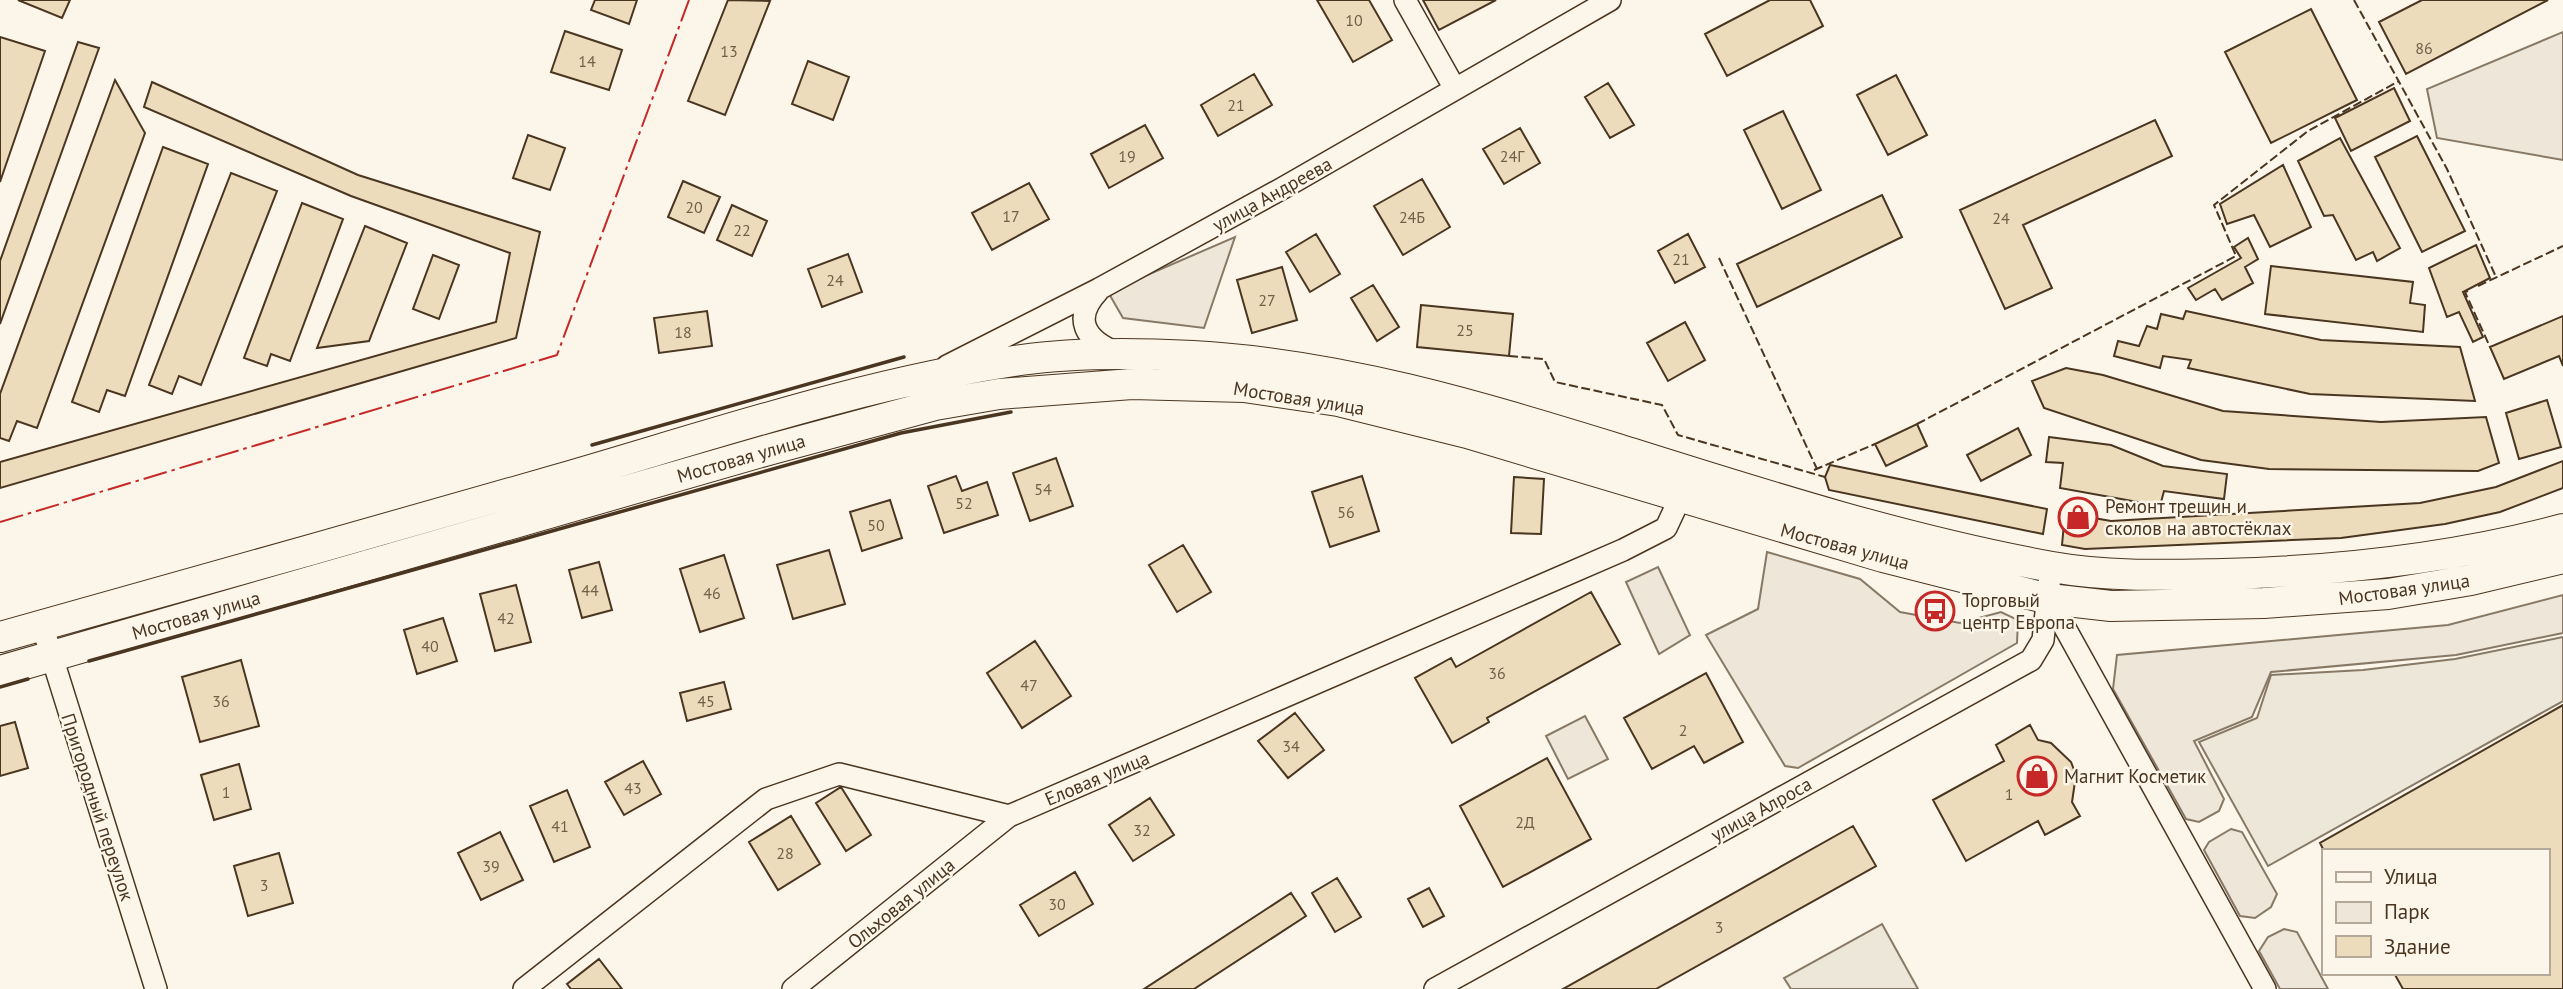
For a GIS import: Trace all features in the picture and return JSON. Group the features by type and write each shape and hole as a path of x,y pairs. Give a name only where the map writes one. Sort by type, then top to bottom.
{"main road":[{"name":"Мостовая улица","path":"0,637 762,420 929,377 1027,359 1118,353 1247,359 1346,374 1473,404 1868,526 2051,566 2113,574 2309,572 2401,562 2481,548 2563,529"},
{"name":"Мостовая улица","path":"0,671 768,450 935,405 1011,393 1145,384 1244,387 1325,399 1467,433 1883,557 2049,599 2111,606 2320,600 2433,587 2563,558"}],"street":[{"path":"1405,0 1455,89"},
{"name":"улица Андреева","path":"929,377 1099,289 1610,0"},
{"path":"1099,289 1086,306 1084,319 1089,335 1097,345 1118,353"},
{"name":"Еловая улица","path":"1009,816 1623,550 1666,528 1680,498"},
{"name":"улица Алроса","path":"1435,989 2031,660 2043,640 2051,566"},
{"path":"2049,599 2265,989"},
{"name":"Пригородный переулок","path":"42,625 156,989"},
{"path":"524,989 766,799 839,774 1009,816"},
{"name":"Ольховая улица","path":"793,989 1009,816"}],"green space":[{"path":"2563,32 2563,160 2437,138 2427,89"},
{"path":"1235,237 1204,328 1123,318 1108,292"},
{"path":"1767,552 1860,579 1900,612 1960,623 2001,612 2018,620 2017,643 1798,768 1785,766 1706,635 1758,609"},
{"path":"1658,567 1690,635 1659,654 1626,582"},
{"path":"2563,595 2563,633 2456,655 2271,672 2252,717 2194,741 2224,799 2219,811 2199,822 2186,819 2113,689 2117,655 2448,625"},
{"path":"1585,716 1608,759 1568,779 1546,736"},
{"path":"2231,829 2242,832 2277,894 2271,907 2255,918 2240,916 2204,850 2209,842"},
{"path":"2284,929 2297,932 2328,989 2280,989 2259,951 2268,937"}],"shaded area":[{"path":"2563,637 2563,701 2268,866 2199,742 2257,718 2271,675 2363,670 2455,659"},
{"path":"1882,924 1918,989 1791,989 1784,978"}],"building":[{"path":"18,0 70,0 62,18"},
{"path":"595,0 637,0 629,24 591,10"},
{"path":"728,0 770,1 725,115 688,101"},
{"path":"1317,0 1369,0 1392,40 1353,62"},
{"path":"1423,0 1496,0 1439,30"},
{"path":"1770,0 1810,0 1823,26 1727,76 1705,34"},
{"path":"2422,0 2548,0 2406,74 2379,22"},
{"path":"2311,9 2357,100 2271,143 2225,52"},
{"path":"565,31 622,50 609,90 551,72"},
{"path":"0,37 45,51 0,182"},
{"path":"78,42 99,48 0,324 0,261"},
{"path":"808,61 849,77 833,120 792,104"},
{"path":"1254,74 1272,105 1218,136 1201,105"},
{"path":"1896,75 1927,135 1888,155 1857,95"},
{"path":"115,80 145,133 37,428 17,421 9,441 0,438 0,394"},
{"path":"152,82 358,175 540,232 516,338 0,488 0,462 496,322 510,253 351,196 144,107"},
{"path":"1608,83 1634,125 1610,138 1585,97"},
{"path":"2394,88 2410,121 2351,151 2335,118"},
{"path":"1783,111 1821,190 1782,209 1744,130"},
{"path":"2155,120 2172,156 2023,225 2052,288 2005,309 1960,210"},
{"path":"1145,125 1163,158 1109,188 1091,154"},
{"path":"1520,128 1540,163 1504,184 1483,149"},
{"path":"528,135 565,148 550,190 513,178"},
{"path":"2417,136 2465,231 2422,252 2375,157"},
{"path":"2340,138 2400,248 2377,261 2373,252 2356,260 2333,215 2324,216 2298,161"},
{"path":"163,147 208,164 125,396 107,390 99,412 72,402"},
{"path":"2283,165 2311,227 2270,247 2254,215 2227,224 2220,204"},
{"path":"231,173 277,191 201,385 179,376 172,394 149,385"},
{"path":"1422,179 1450,227 1403,255 1374,206"},
{"path":"683,181 720,197 704,233 668,217"},
{"path":"1029,183 1049,219 992,250 972,213"},
{"path":"1882,195 1902,237 1757,307 1737,264"},
{"path":"302,203 343,219 290,361 271,354 267,366 244,358"},
{"path":"732,205 767,221 752,256 717,240"},
{"path":"365,226 407,243 369,341 317,348"},
{"path":"1316,234 1340,274 1310,292 1286,252"},
{"path":"1688,234 1705,267 1675,283 1658,251"},
{"path":"2248,238 2258,259 2245,267 2253,283 2222,300 2215,289 2196,300 2188,288 2241,258 2234,247"},
{"path":"2476,245 2490,278 2463,292 2483,337 2473,342 2459,312 2447,317 2429,268"},
{"path":"848,254 862,292 822,307 808,269"},
{"path":"433,255 459,265 439,319 413,309"},
{"path":"2271,266 2413,282 2410,303 2425,305 2423,332 2265,314"},
{"path":"1282,267 1297,320 1252,333 1237,280"},
{"path":"1373,285 1399,327 1377,341 1351,298"},
{"path":"1421,305 1513,314 1509,356 1417,347"},
{"path":"707,311 712,346 659,353 654,318"},
{"path":"2186,311 2321,340 2460,347 2475,401 2310,394 2188,368 2191,360 2163,356 2160,368 2114,356 2118,341 2139,346 2147,326 2157,329 2161,314 2183,319"},
{"path":"2563,316 2563,366 2559,356 2504,379 2490,347"},
{"path":"1685,322 1705,360 1668,381 1647,343"},
{"path":"2066,368 2103,375 2223,411 2381,422 2486,417 2499,463 2478,471 2269,469 2201,460 2044,408 2032,381"},
{"path":"2547,400 2561,447 2519,459 2506,413"},
{"path":"1917,424 1927,446 1886,466 1875,444"},
{"path":"2018,428 2031,455 1981,481 1967,455"},
{"path":"2049,437 2111,445 2163,466 2227,474 2224,499 2164,491 2160,506 2060,488 2063,463 2046,462"},
{"path":"1056,458 1073,506 1030,521 1013,473"},
{"path":"2563,461 2563,488 2500,512 2445,524 2341,538 2085,549 2062,545 2065,513 2111,521 2420,503 2496,487"},
{"path":"1830,465 2047,509 2043,534 1829,490 1825,477"},
{"path":"956,476 962,491 987,482 998,515 944,533 928,486"},
{"path":"1362,476 1379,531 1330,547 1312,492"},
{"path":"1514,477 1544,479 1541,534 1511,533"},
{"path":"890,500 902,538 862,551 850,512"},
{"path":"1183,545 1211,592 1177,612 1149,565"},
{"path":"829,550 845,604 793,619 777,565"},
{"path":"724,555 744,618 700,632 680,569"},
{"path":"599,562 612,610 582,618 569,570"},
{"path":"516,585 531,642 495,651 480,594"},
{"path":"1591,592 1620,644 1487,718 1489,722 1452,743 1415,678 1451,658 1456,667"},
{"path":"443,618 457,661 417,674 404,630"},
{"path":"1035,641 1071,696 1022,728 987,673"},
{"path":"241,660 259,726 200,742 182,677"},
{"path":"1706,673 1743,742 1704,763 1694,746 1652,769 1624,718"},
{"path":"724,682 731,709 687,721 680,693"},
{"path":"2563,705 2563,989 2403,989 2395,975 2549,975 2549,849 2323,849 2320,843"},
{"path":"1295,713 1324,750 1288,778 1258,741"},
{"path":"15,722 28,768 0,776 0,726"},
{"path":"2030,725 2038,740 2051,743 2071,762 2076,775 2072,802 2080,816 2045,835 2038,821 1966,861 1933,800 2004,761 1996,745"},
{"path":"1547,758 1591,839 1503,887 1460,806"},
{"path":"643,761 661,794 624,815 605,782"},
{"path":"239,764 251,809 214,820 201,775"},
{"path":"841,787 871,835 846,851 816,803"},
{"path":"567,790 590,847 554,862 530,806"},
{"path":"1150,798 1174,835 1133,861 1109,825"},
{"path":"791,816 820,864 778,890 749,842"},
{"path":"1853,826 1876,866 1656,989 1563,989"},
{"path":"500,832 523,880 481,900 458,853"},
{"path":"279,853 293,903 248,916 234,866"},
{"path":"1075,872 1093,904 1039,936 1020,905"},
{"path":"1337,878 1361,917 1335,932 1312,893"},
{"path":"1429,888 1444,916 1423,927 1408,899"},
{"path":"1291,893 1306,916 1194,989 1144,989"},
{"path":"599,959 622,989 571,989 567,984"}],"fence":[{"path":"2354,0 2447,169 2496,277"},
{"path":"1917,424 2236,256 2214,205 2308,131 2399,81"},
{"path":"2478,286 2563,246"},
{"path":"1719,258 1817,469"},
{"path":"2468,291 2465,292 2490,347"},
{"path":"1509,356 1544,359 1555,382 1662,405 1678,435 1825,477"},
{"path":"1814,470 1875,444"}],"wall":[{"path":"592,445 904,357"},
{"path":"89,661 901,433 1011,412"},
{"path":"0,687 28,679"}],"power":[{"path":"0,522 557,355 689,0"}],"place":[{"name":"Ремонт трещин и сколов на автостёклах","path":"2078,517"},
{"name":"Торговый центр Европа","path":"1935,611"},
{"name":"Магнит Косметик","path":"2037,776"}]}
